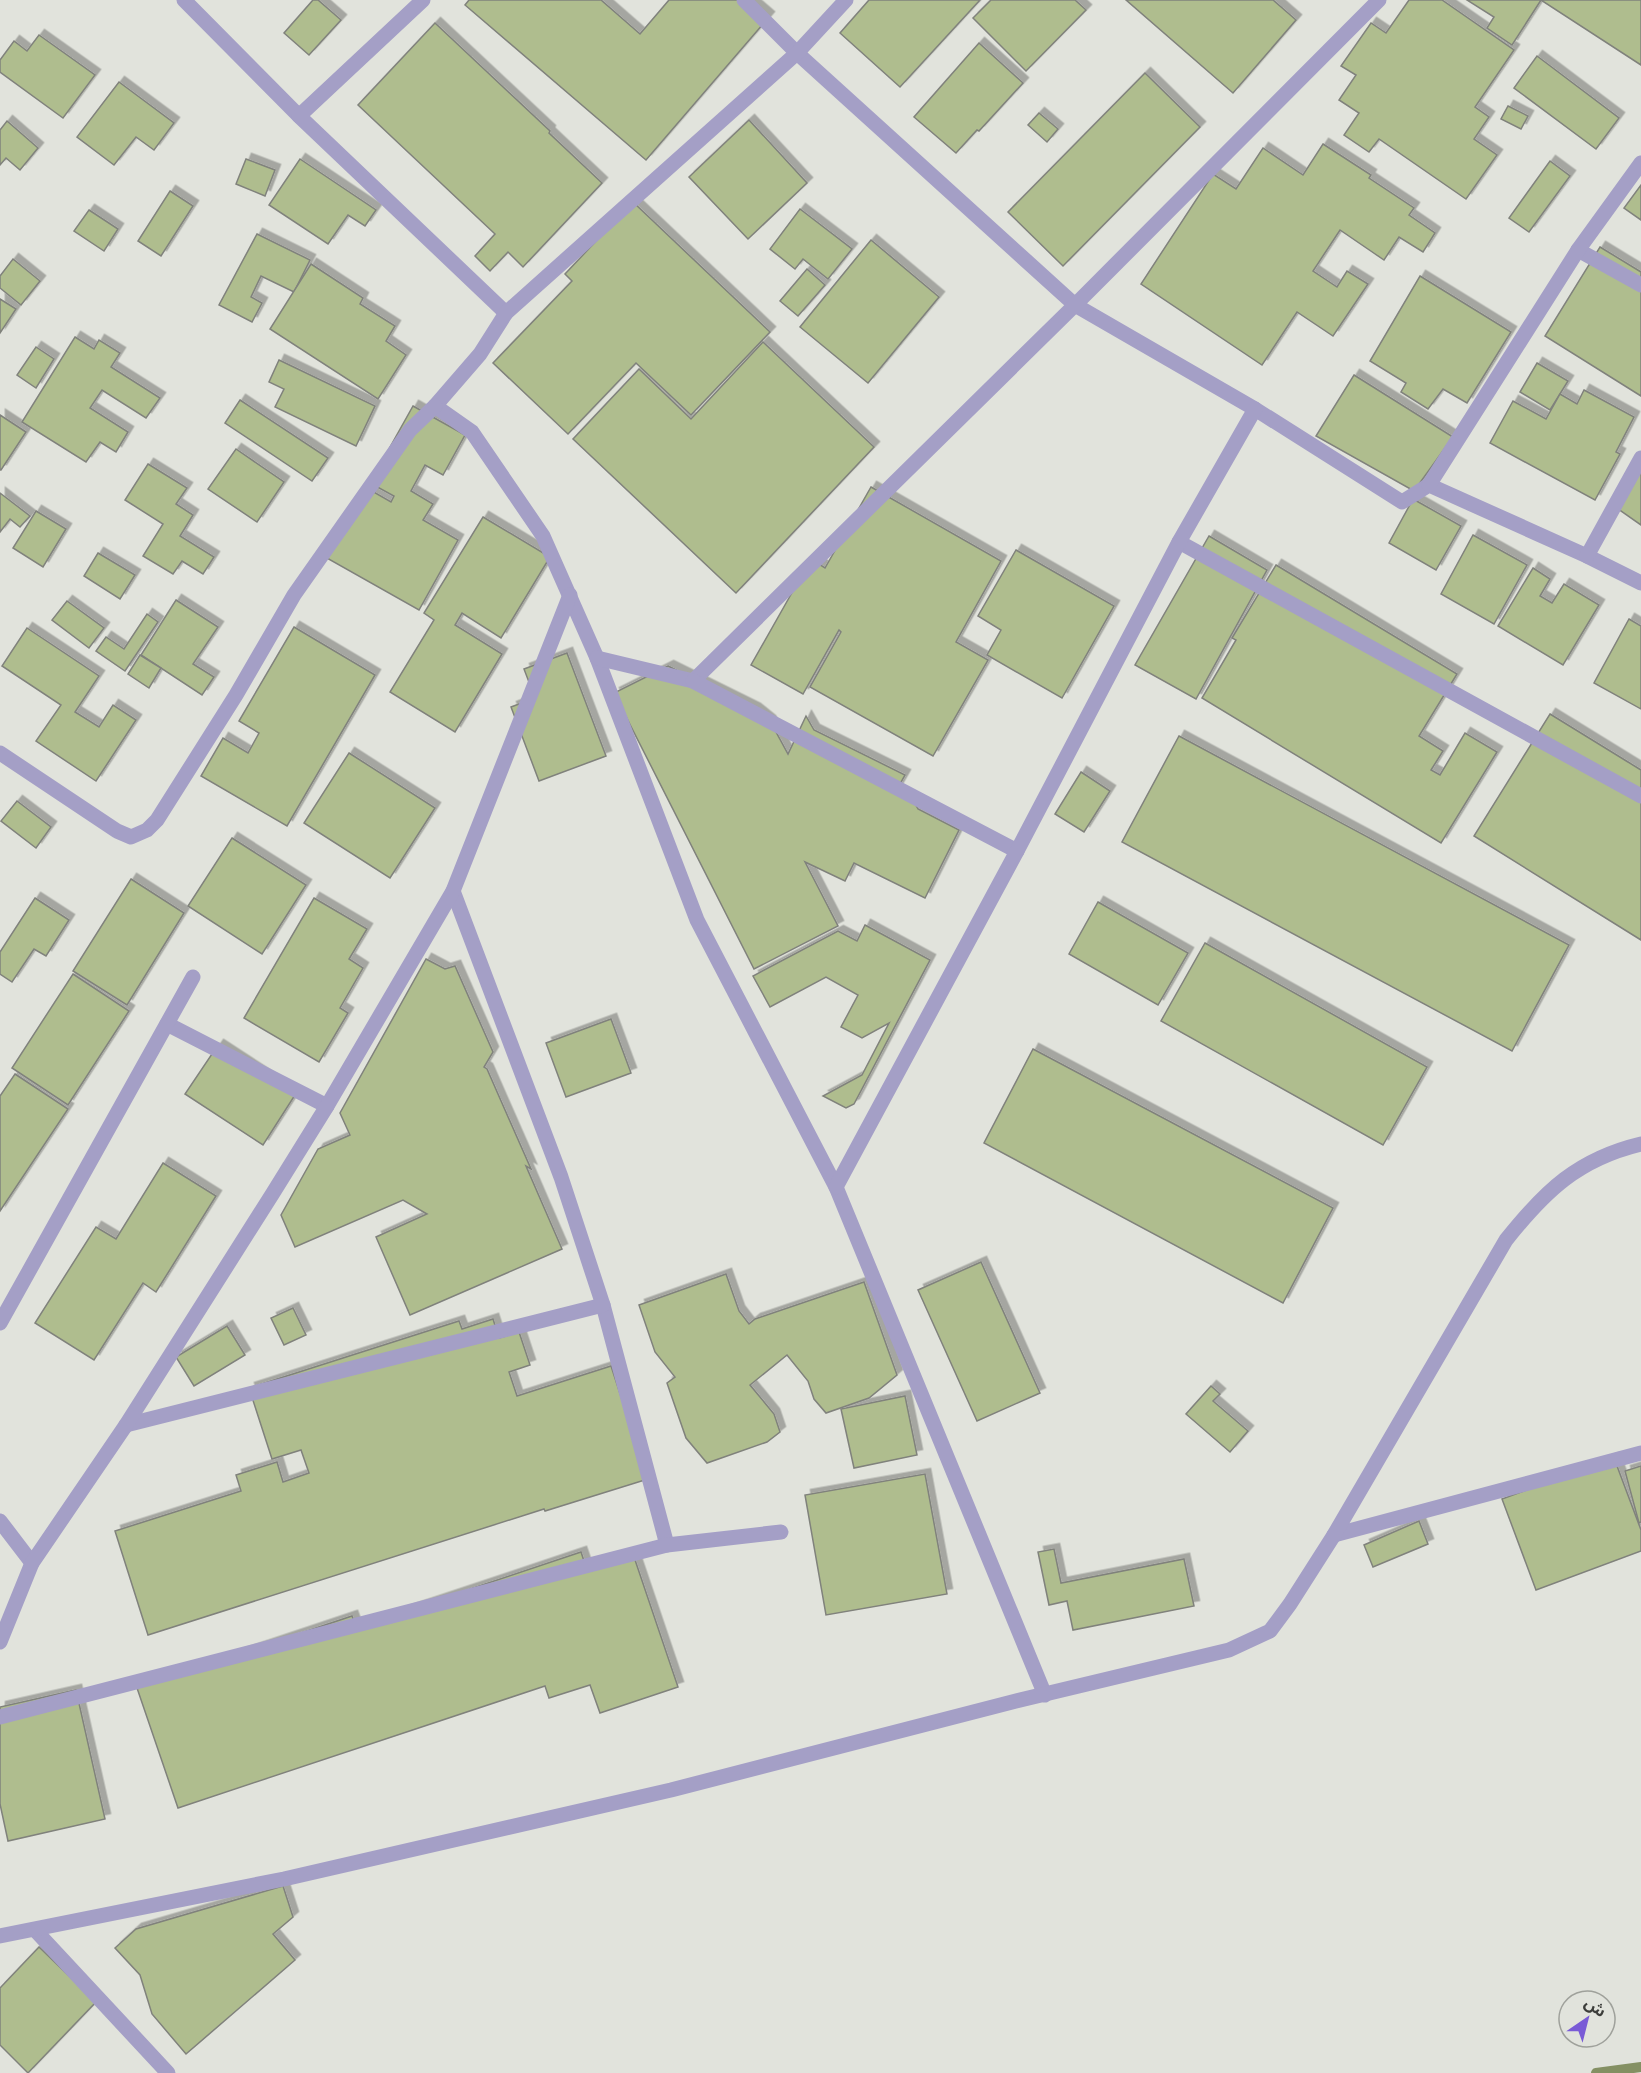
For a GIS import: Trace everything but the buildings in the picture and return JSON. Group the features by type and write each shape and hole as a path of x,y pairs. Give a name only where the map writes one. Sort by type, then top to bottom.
{"street":[{"path":"184,0 299,116 506,313"},
{"path":"299,116 423,0"},
{"path":"744,0 797,53 1075,305 1255,409 1402,502 1429,485 1578,250 1641,163"},
{"path":"0,753 117,831 131,837 147,830 169,802 236,695 294,595 410,430 435,406 480,354 506,313 797,53 846,0"},
{"path":"693,681 1075,305 1379,0"},
{"path":"1578,250 1641,285"},
{"path":"435,406 472,432 543,536 597,658 697,920 836,1187 1045,1695"},
{"path":"836,1187 1017,851 1179,542 1255,409"},
{"path":"1587,556 1641,458"},
{"path":"1429,485 1641,582"},
{"path":"1179,542 1641,796"},
{"path":"0,1642 32,1563 126,1425 327,1106 453,891 570,595"},
{"path":"597,658 693,681 1017,851"},
{"path":"453,891 561,1177 603,1305 667,1545"},
{"path":"0,1323 193,977"},
{"path":"167,1024 327,1106"},
{"path":"0,1936 284,1879 660,1793 1229,1650 1270,1631 1334,1535 1506,1240 1531,1208 1558,1182 1594,1160 1641,1144"},
{"path":"126,1425 603,1305"},
{"path":"1334,1535 1641,1453"},
{"path":"0,1521 32,1563"},
{"path":"0,1717 667,1545 781,1532"},
{"path":"35,1930 168,2073"}],"waterway":[{"path":"1596,2073 1641,2067"}]}
